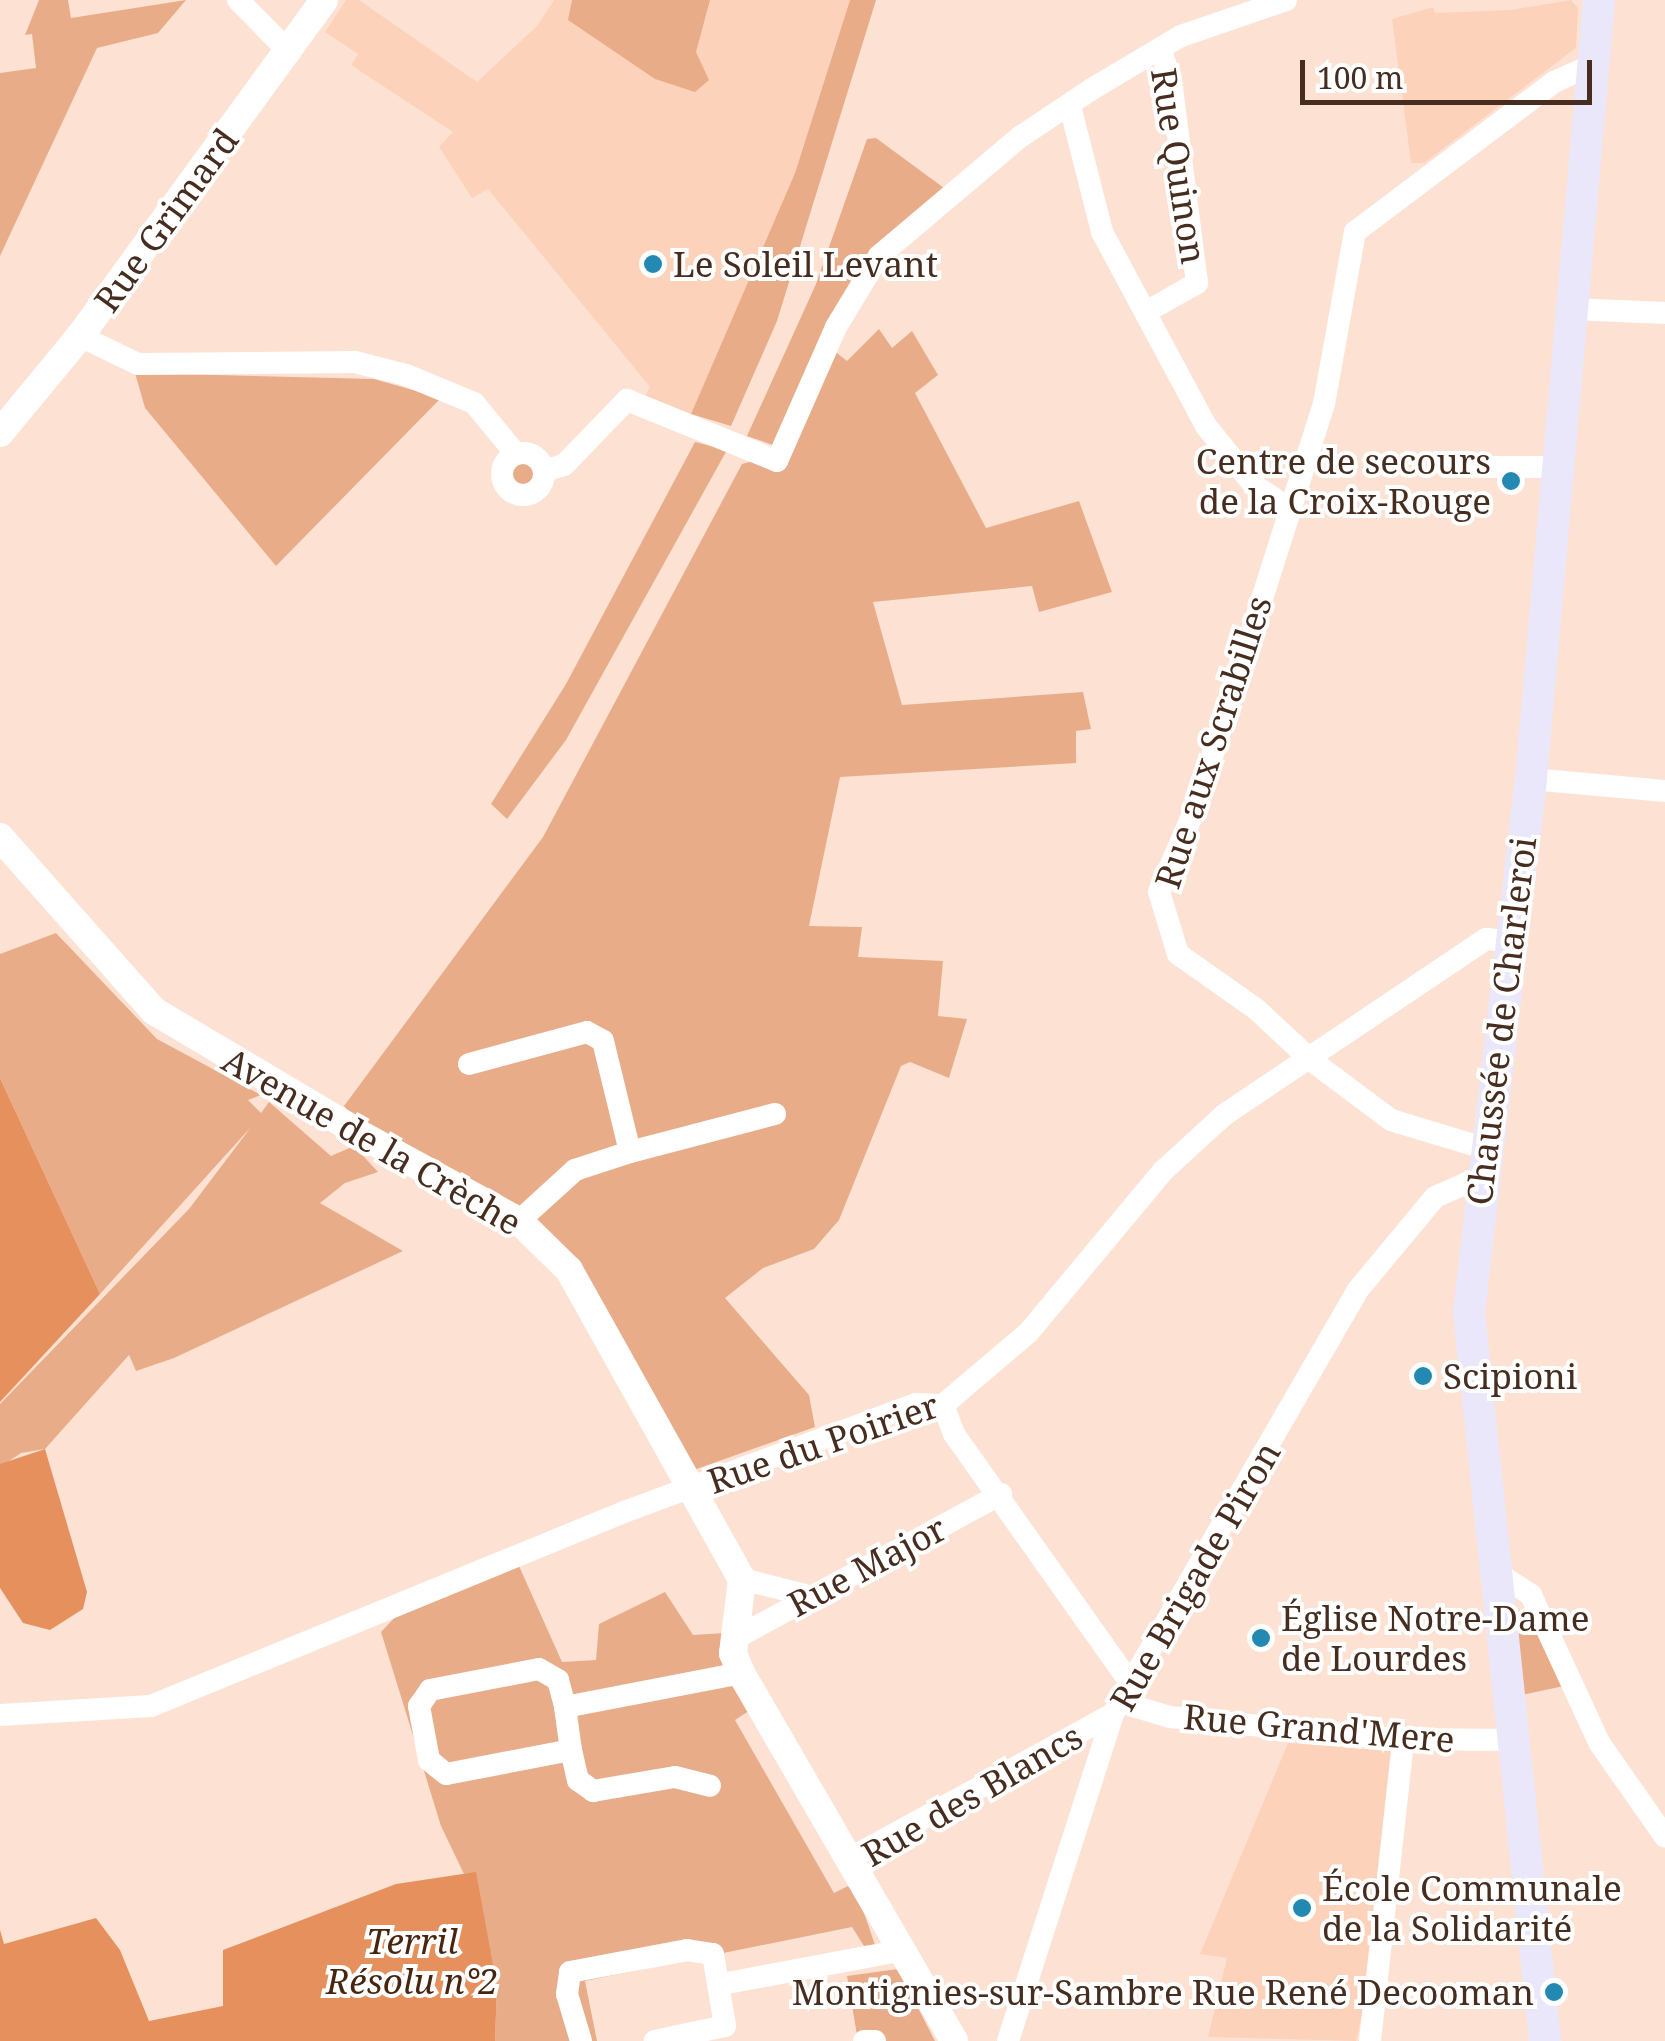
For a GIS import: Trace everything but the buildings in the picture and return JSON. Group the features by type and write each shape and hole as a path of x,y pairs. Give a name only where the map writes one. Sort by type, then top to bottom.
{"main road":[{"name":"Chaussée de Charleroi","path":"1545,2041 1502,1576 1469,1312 1531,779 1599,0"}],"street":[{"path":"238,0 290,53"},
{"name":"Rue Grimard","path":"0,433 80,336 290,53 324,0"},
{"path":"516,454 502,476 514,493 534,492 544,471 564,465 627,400 777,461 865,272 1020,137 1220,19 1286,0"},
{"name":"Rue Quinon","path":"1146,312 1198,283 1171,79 1162,51"},
{"name":"Rue aux Scrabilles","path":"1485,1162 1391,1120 1312,1061 1256,1009 1178,954 1159,892 1196,808 1324,404 1355,232 1364,219 1554,82 1594,64"},
{"path":"1070,106 1102,232 1206,426 1254,485 1288,508"},
{"path":"1572,309 1665,313"},
{"path":"80,336 138,364 355,362 406,375 474,403 516,454 536,457 544,471"},
{"path":"1479,467 1558,467"},
{"path":"1531,779 1665,792"},
{"name":"Avenue de la Crèche","path":"0,836 154,1011 269,1085 519,1222 568,1270 694,1487 742,1579"},
{"name":"Rue du Poirier","path":"0,1715 151,1706 694,1487 916,1404 944,1405 1040,1320 1192,1142 1486,940 1514,942"},
{"path":"469,1064 576,1034 599,1034 630,1152"},
{"path":"519,1222 575,1170 775,1114"},
{"name":"Rue Brigade Piron","path":"1008,2041 1123,1701 1358,1292 1435,1197 1485,1162"},
{"path":"944,1405 954,1434 1001,1494 1123,1701"},
{"name":"Rue Major","path":"734,1639 1001,1494"},
{"path":"1502,1576 1531,1595 1600,1744 1665,1837"},
{"path":"809,1596 742,1579 734,1639 741,1673 850,1860"},
{"path":"571,1750 439,1772 428,1760 419,1706 430,1690 539,1669 558,1680 578,1780 593,1791 675,1777 710,1786"},
{"path":"566,1707 741,1673"},
{"name":"Rue Grand'Mere","path":"1123,1701 1170,1716 1403,1740 1517,1740"},
{"name":"Rue des Blancs","path":"954,2041 850,1860 1123,1701"},
{"path":"1370,2041 1403,1740"},
{"path":"581,2041 567,1994 570,1972 701,1948 713,1954 722,1984 727,2034 655,2041"},
{"path":"722,1984 900,1951"},
{"path":"864,2041 876,2041"}],"shaded area":[{"path":"39,0 68,0 71,18 186,0 158,33 97,48 0,256 0,73 36,68 32,34 25,35"},
{"name":"Le Soleil Levant","path":"346,0 359,0 477,82 537,26 554,0 850,0 795,173 691,414 645,396 650,387 488,189 472,198 439,147 453,132 351,65 358,54 325,32"},
{"path":"572,0 710,0 696,52 709,80 695,92 655,79 568,20"},
{"path":"850,0 876,0 777,321 731,426 691,414 795,173"},
{"path":"1571,0 1578,8 1576,48 1424,163 1411,163 1392,19 1433,7 1435,13 1510,10"},
{"path":"876,138 944,188 828,346 847,361 879,329 892,348 912,331 938,375 915,393 986,528 1079,501 1112,592 1039,612 1032,586 873,602 902,705 1083,692 1091,729 1076,731 1076,763 840,777 809,926 862,927 858,957 943,961 938,1016 967,1019 949,1078 910,1062 901,1066 839,1220 814,1249 763,1268 725,1298 809,1395 815,1427 691,1471 542,1236 358,1122 344,1106 543,837 742,464 779,454 776,446 747,436 816,284 867,139"},
{"path":"135,373 374,379 441,398 276,566 145,408"},
{"path":"695,442 727,450 566,740 507,819 491,804 566,684"},
{"path":"523,454 538,460 544,475 538,490 523,496 508,490 502,475 508,460"},
{"path":"56,933 157,1039 261,1095 248,1100 261,1113 269,1102 331,1156 354,1146 378,1172 345,1183 320,1203 403,1251 174,1358 136,1371 129,1355 45,1449 21,1453 0,1467 0,1404 189,1209 251,1127 100,1294 0,1078 0,954"},
{"path":"519,1566 562,1662 596,1660 599,1624 665,1592 693,1635 725,1633 752,1709 735,1720 834,1893 848,1886 858,1895 875,1945 864,1946 852,1927 585,1981 597,2041 495,2041 497,1986 475,1873 464,1874 441,1826 381,1632 399,1613"},
{"path":"1517,1610 1532,1610 1564,1686 1522,1695"},
{"name":"École Communale de la Solidarité","path":"1288,1743 1394,1751 1379,1941 1356,2041 1208,2037 1227,1958 1200,1954"},
{"path":"898,1969 935,2041 858,2041 847,1976"}],"green space":[{"path":"0,1078 100,1294 0,1402"},
{"path":"45,1449 87,1592 83,1609 50,1630 23,1623 0,1588 0,1464"},
{"name":"Terril Résolu n°2","path":"476,1872 497,1986 495,2041 0,2041 0,1930 4,1944 96,1918 120,1950 149,2021 223,2006 223,1950 396,1884"}],"place":[{"name":"Le Soleil Levant","path":"653,264"},
{"name":"Centre de secours de la Croix-Rouge","path":"1511,481"},
{"name":"Scipioni","path":"1423,1376"},
{"name":"Église Notre-Dame de Lourdes","path":"1261,1638"},
{"name":"École Communale de la Solidarité","path":"1302,1908"},
{"name":"Montignies-sur-Sambre Rue René Decooman","path":"1554,1992"}]}
